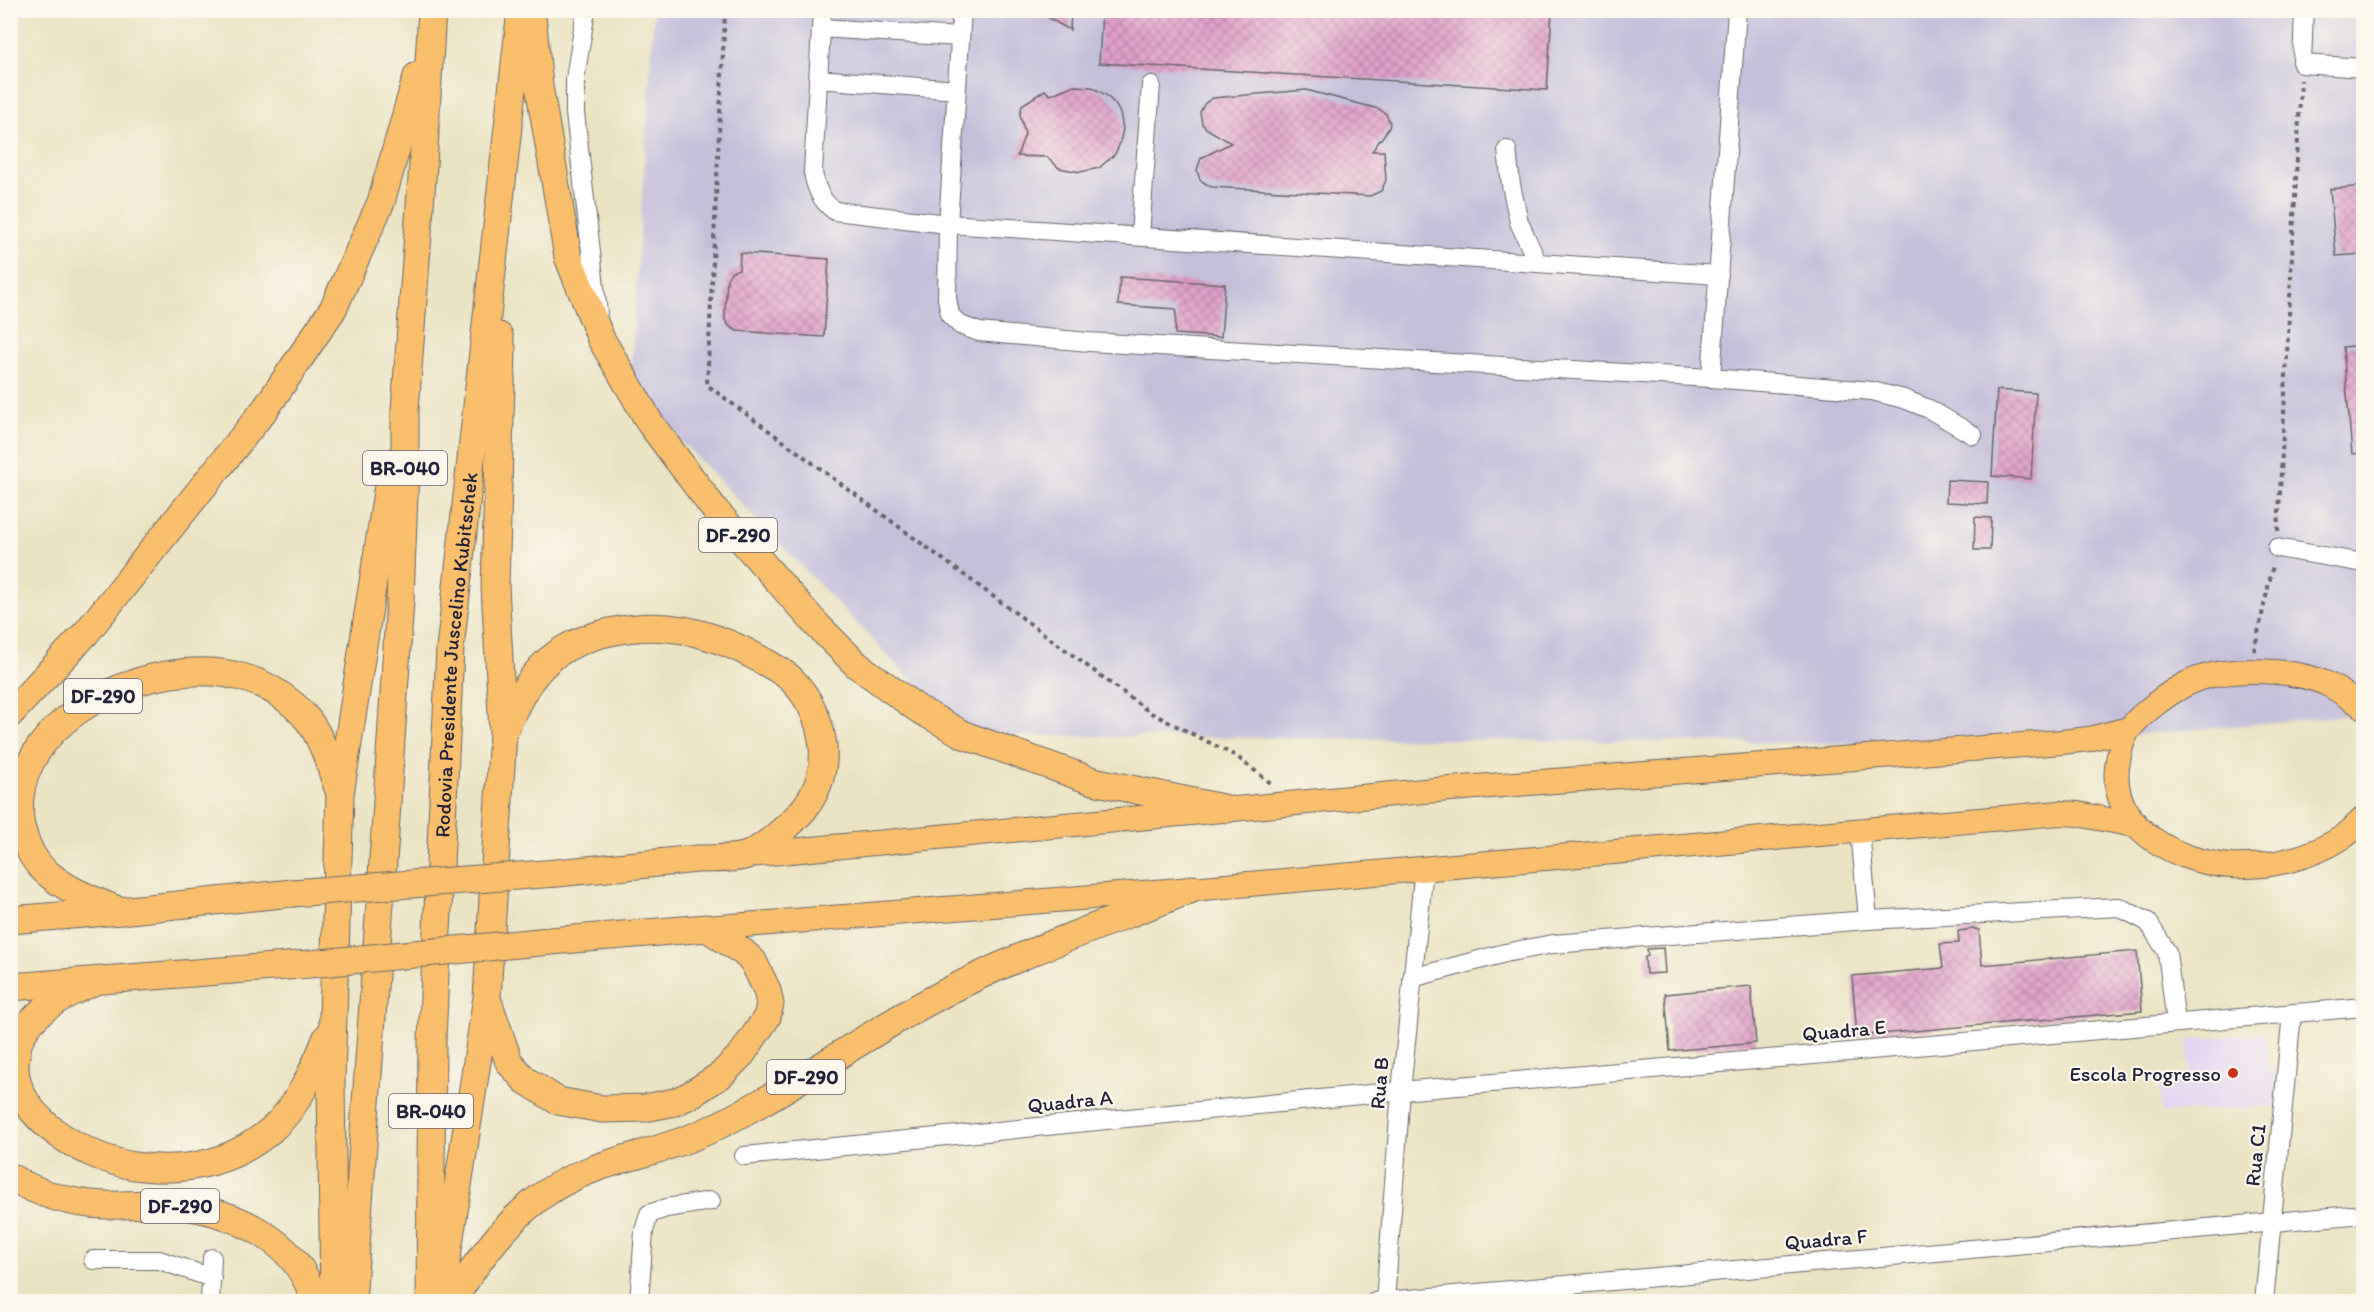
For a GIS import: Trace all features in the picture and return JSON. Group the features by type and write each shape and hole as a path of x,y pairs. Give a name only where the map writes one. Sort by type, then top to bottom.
{"highway":[{"name":"Rodovia Presidente Juscelino Kubitschek","path":"429,1302 432,1040 450,649 521,10"},
{"name":"DF-290","path":"532,10 539,86 568,257 601,339 650,423 715,510 816,624 857,665 918,710 964,735 1093,781 1227,808"},
{"path":"10,714 86,633 266,408 333,309 381,202 431,20"},
{"name":"BR-040","path":"352,1302 400,600 405,410 431,20"},
{"path":"439,1302 446,1271 487,997 503,733 495,586 502,349 490,298"},
{"path":"334,1302 331,1080 340,794 392,463 405,410"},
{"path":"503,733 532,677 549,660 569,647 592,637 639,628 663,628 683,630 747,652 790,678 802,693 813,708 821,727 824,753 821,778 810,801 795,820 747,855"},
{"name":"DF-290","path":"120,911 70,890 43,870 27,846 21,828 19,809 22,782 35,753 70,716 109,692 130,683 179,673 223,674 244,677 260,684 294,705 309,721 320,739 340,794"},
{"name":"DF-290","path":"10,920 292,893 557,873 747,855"},
{"name":"DF-290","path":"452,1302 473,1268 522,1212 543,1194 564,1182 598,1166 670,1147 707,1131 805,1078 927,1002 1024,956 1192,889"},
{"name":"DF-290","path":"10,987 299,965 707,928 753,961 763,979 770,1004 767,1017 742,1054 706,1086 675,1102 625,1110 602,1109 558,1101 540,1092 525,1080 509,1062 487,997"},
{"path":"100,979 62,996 31,1022 21,1035 16,1053 15,1071 19,1089 26,1103 38,1117 76,1145 118,1163 142,1167 191,1167 219,1161 256,1141 272,1129 301,1091 333,1022"},
{"name":"DF-290","path":"10,1177 33,1191 64,1199 103,1206 177,1205 211,1212 246,1224 290,1255 301,1268 312,1290 314,1302"}],"main road":[{"name":"DF-290","path":"2134,825 2121,800 2116,776 2119,752 2128,729 2163,698 2187,683 2218,674 2281,672 2325,683 2364,707"},
{"name":"DF-290","path":"747,855 1227,808 2062,742 2089,739 2128,729"},
{"name":"DF-290","path":"707,928 1192,889 2060,813 2078,814 2134,825 2169,850 2206,864 2247,867 2278,863 2310,854 2344,836 2364,818"}],"street":[{"path":"586,10 575,79 574,113 601,339"},
{"path":"962,10 948,225 947,298 950,315 960,325 980,332 1101,342 1810,384 1872,391 1904,399 1929,409 1973,435"},
{"path":"1712,378 1737,10"},
{"path":"2304,10 2302,64 2364,68"},
{"path":"960,37 821,19 813,172 815,184 825,204 835,211 948,225 1719,275"},
{"path":"818,79 957,90"},
{"path":"1140,236 1151,85"},
{"path":"1507,150 1511,185 1519,222 1537,262"},
{"path":"2277,548 2364,563"},
{"path":"1860,830 1868,920"},
{"name":"Rua B","path":"1382,1301 1424,868"},
{"path":"1412,978 1505,952 1553,945 1868,920 2119,907 2148,922 2167,952 2176,1023"},
{"name":"Quadra E","path":"1401,1091 2364,1007"},
{"name":"Rua C1","path":"2264,1302 2292,1013"},
{"name":"Quadra A","path":"744,1155 1401,1091"},
{"path":"639,1302 644,1231 649,1214 666,1208 711,1202"},
{"name":"Quadra F","path":"1382,1301 2364,1214"},
{"path":"210,1302 212,1258"},
{"path":"93,1260 159,1260 212,1278"}],"path":[{"path":"726,10 707,385 1151,713 1236,756 1294,803"},
{"path":"2249,672 2277,548 2302,64"}],"shaded area":[{"path":"654,11 2363,11 2363,714 2022,745 964,735 630,388"},
{"name":"Escola Progresso","path":"2265,1033 2268,1068 2276,1072 2274,1106 2161,1113 2158,1077 2190,1074 2187,1040"}],"building":[{"path":"1037,10 1071,10 1070,30 1059,24"},
{"path":"1102,10 1552,10 1547,90 1099,63"},
{"path":"1072,86 1092,87 1106,95 1115,104 1120,113 1123,129 1115,154 1099,168 1080,172 1059,168 1047,157 1017,156 1025,134 1020,115 1022,105 1045,90 1050,95"},
{"path":"1306,90 1379,109 1386,114 1390,123 1389,128 1372,151 1384,151 1386,180 1381,191 1370,196 1211,187 1200,180 1197,170 1201,158 1231,143 1202,124 1200,112 1205,103 1213,98"},
{"path":"2364,186 2364,254 2336,256 2330,189"},
{"path":"740,253 829,259 824,337 737,331 730,327 725,320 727,279 731,272 739,269"},
{"path":"1120,277 1225,284 1221,337 1175,334 1176,309 1118,305"},
{"path":"2364,345 2364,453 2352,454 2343,347"},
{"path":"1997,390 2036,393 2031,479 1992,476"},
{"path":"1947,480 1988,482 1987,504 1946,502"},
{"path":"1975,517 1991,518 1990,550 1974,550"},
{"path":"1979,930 1982,965 2137,951 2142,1011 1857,1036 1852,976 1943,968 1940,944 1959,943 1958,931"},
{"path":"1663,948 1665,973 1646,974 1647,949"},
{"path":"1751,986 1756,1043 1670,1051 1665,994"}],"place":[{"name":"Escola Progresso","path":"2233,1073"}]}
